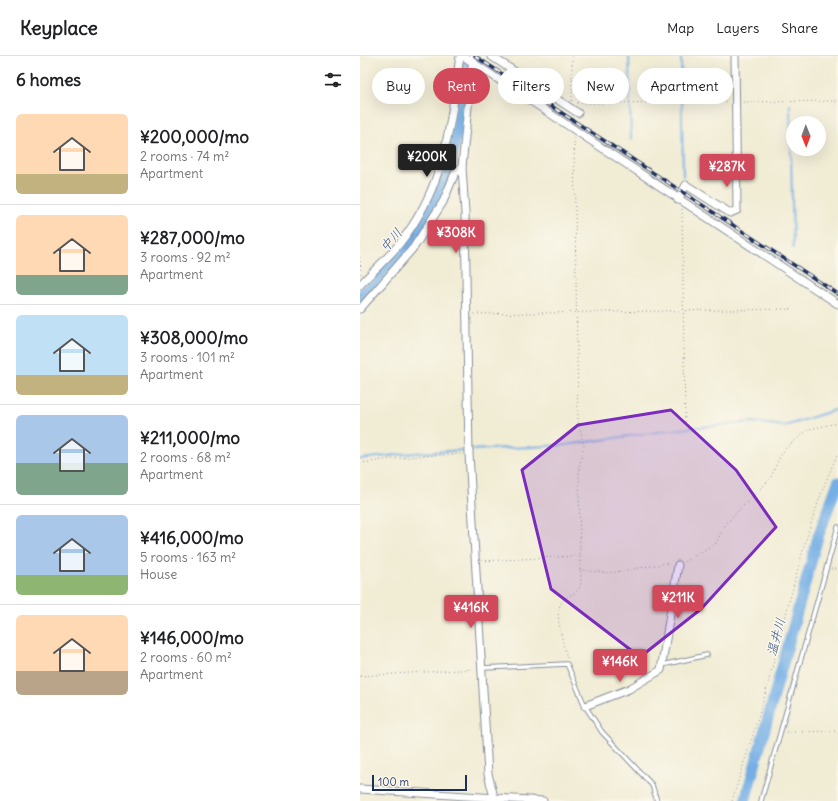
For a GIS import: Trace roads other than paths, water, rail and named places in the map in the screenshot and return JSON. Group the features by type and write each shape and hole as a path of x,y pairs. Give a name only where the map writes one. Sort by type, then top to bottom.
{"street":[{"path":"361,284 400,243 428,200 442,166 461,56 472,59 680,201 838,304"},
{"path":"490,56 578,113"},
{"path":"680,201 686,185 730,213 737,210 734,102 735,56"},
{"path":"472,59 462,167 469,451 488,774 495,800"},
{"path":"360,309 414,247 443,202 455,173 462,167"},
{"path":"585,706 629,689 661,670 678,565"},
{"path":"360,789 495,800 543,801"}],"lane":[{"path":"761,801 779,731 838,527"},
{"path":"661,666 707,655"},
{"path":"482,668 567,664 585,706 602,732 652,784 657,801"}],"waterway":[{"name":"中川","path":"360,297 423,224 443,183 450,164 457,131 467,56"},
{"path":"629,56 631,140"},
{"path":"681,56 683,176"},
{"path":"790,105 793,248"},
{"path":"471,450 566,445 671,430 753,422 785,426 838,409"},
{"path":"360,459 415,453 467,450"},
{"name":"温井川","path":"745,801 818,537 838,482"}],"railway":[{"path":"475,56 838,294"}]}
